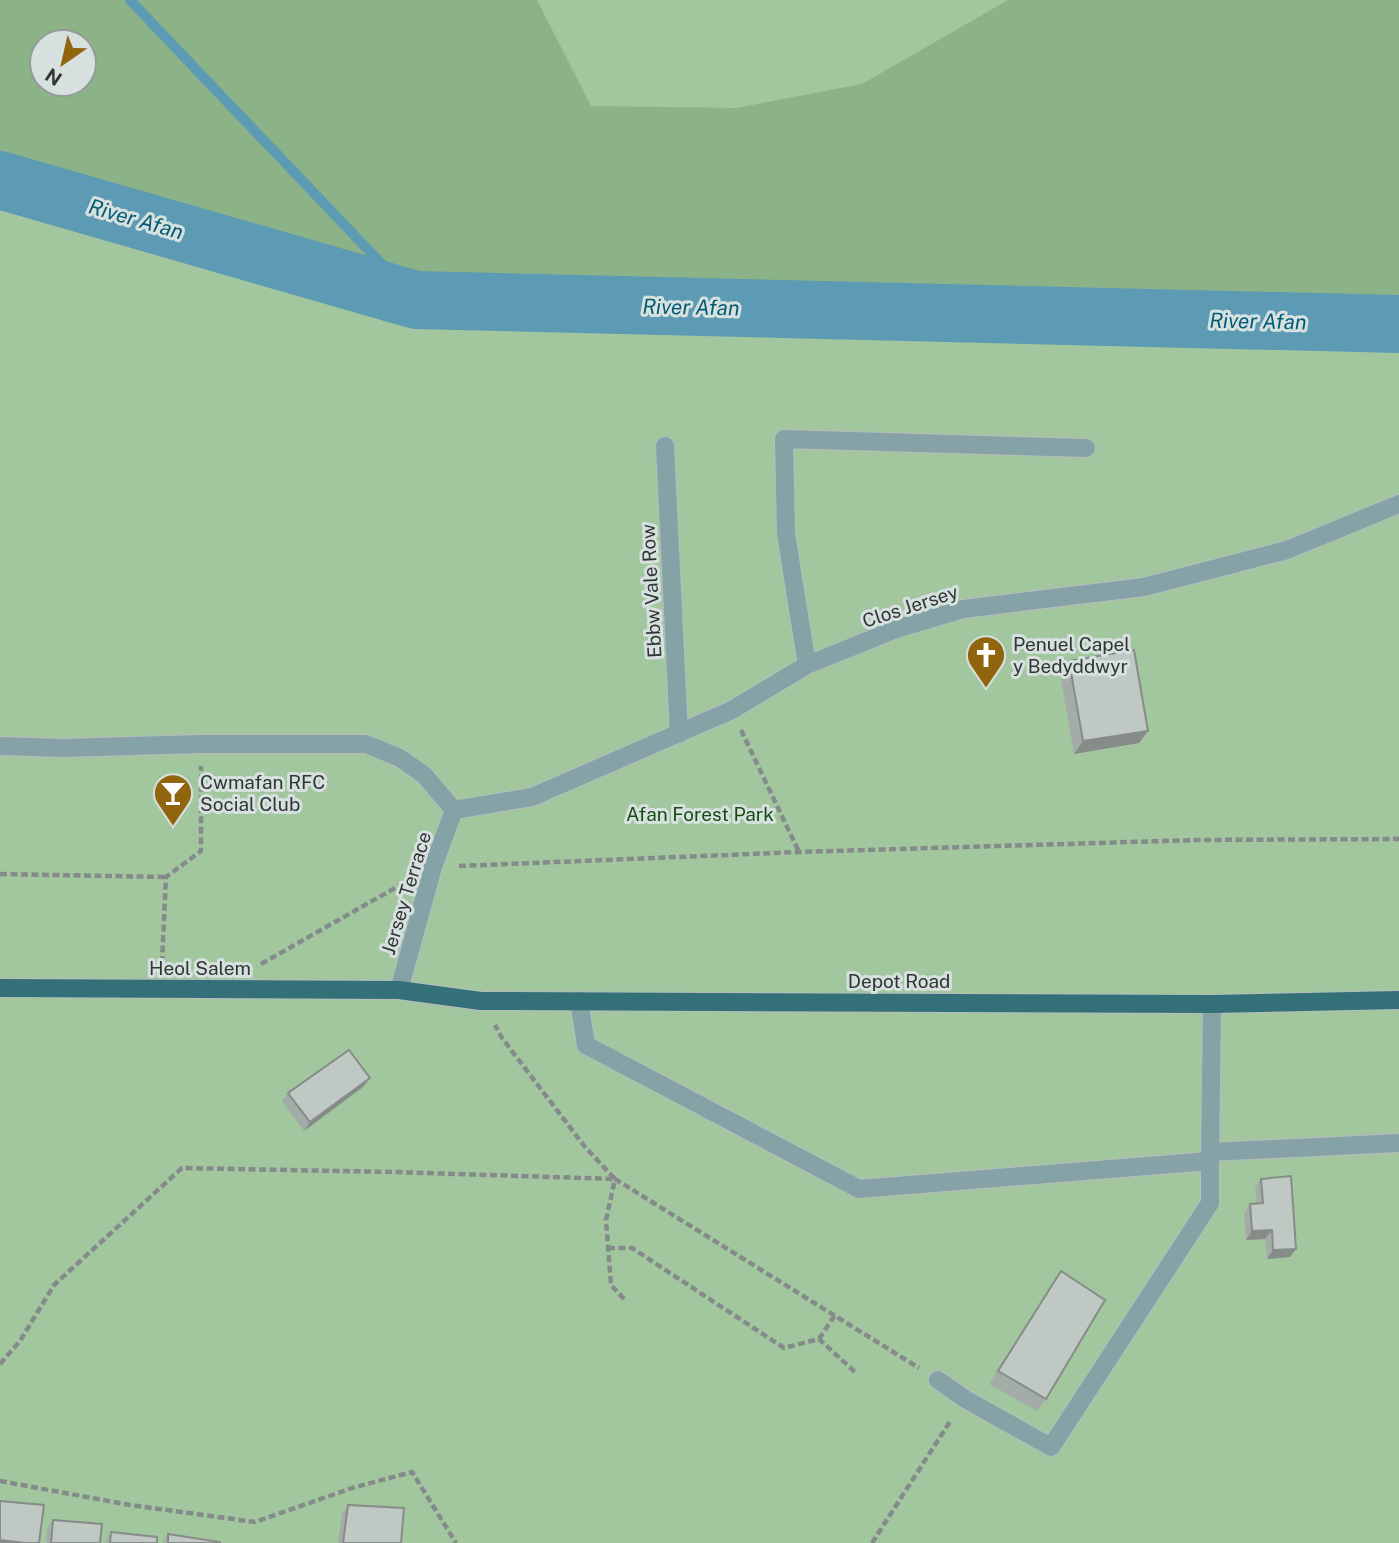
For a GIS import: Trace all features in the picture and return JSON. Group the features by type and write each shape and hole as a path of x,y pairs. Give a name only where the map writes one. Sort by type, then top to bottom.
{"main road":[{"name":"Heol Salem","path":"0,988 399,990"},
{"name":"Depot Road","path":"399,990 481,1001 1212,1004 1399,1000"}],"street":[{"path":"807,665 786,534 785,439 1086,448"},
{"name":"Ebbw Vale Row","path":"665,446 679,734"},
{"name":"Clos Jersey","path":"454,810 532,797 732,710 807,665 899,628 963,609 1144,587 1287,550 1399,505"},
{"path":"0,746 63,748 201,744 366,744 400,758 424,775 454,810"},
{"name":"Jersey Terrace","path":"399,990 433,867 454,810"},
{"path":"579,1001 586,1045 859,1189 1210,1156 1399,1143"},
{"path":"938,1380 965,1399 1051,1447 1210,1203 1212,1004"}],"path":[{"path":"732,710 799,852"},
{"path":"0,874 166,877 201,851 201,744"},
{"path":"253,969 433,867 1197,840 1399,839"},
{"path":"162,989 166,877"},
{"path":"481,1001 502,1038 585,1147 615,1180 938,1380"},
{"path":"0,1364 20,1341 54,1285 182,1168 615,1180"},
{"path":"615,1180 606,1220 608,1248 611,1285 624,1299"},
{"path":"608,1248 632,1248 784,1348 819,1339 835,1315"},
{"path":"819,1339 856,1373"},
{"path":"872,1543 965,1399"},
{"path":"0,1481 130,1505 255,1522 352,1488 412,1472 456,1543"}],"green space":[{"name":"Afan Forest Park","path":"0,0 1399,0 1399,1543 0,1543"},
{"path":"0,0 537,0 591,106 736,108 862,84 1008,0 1399,0 1399,297 880,292 579,279 426,278 36,168 0,154"}],"building":[{"path":"1134,650 1148,731 1083,741 1069,661"},
{"path":"349,1050 370,1078 310,1122 288,1093"},
{"path":"1291,1176 1296,1249 1273,1250 1272,1230 1252,1231 1250,1204 1263,1203 1261,1179"},
{"path":"1061,1271 1105,1300 1046,1399 998,1371"},
{"path":"0,1501 44,1505 39,1543 0,1540"},
{"path":"348,1505 404,1508 401,1543 343,1543"},
{"path":"53,1520 102,1524 100,1543 51,1543"},
{"path":"111,1532 157,1537 157,1543 110,1543"},
{"path":"168,1534 220,1542 220,1543 168,1543"}],"waterway":[{"path":"130,0 416,300"},
{"name":"River Afan","path":"0,180 416,300 1399,324"}],"place":[{"name":"Penuel Capel y Bedyddwyr","path":"986,689"},
{"name":"Cwmafan RFC Social Club","path":"173,827"}]}
